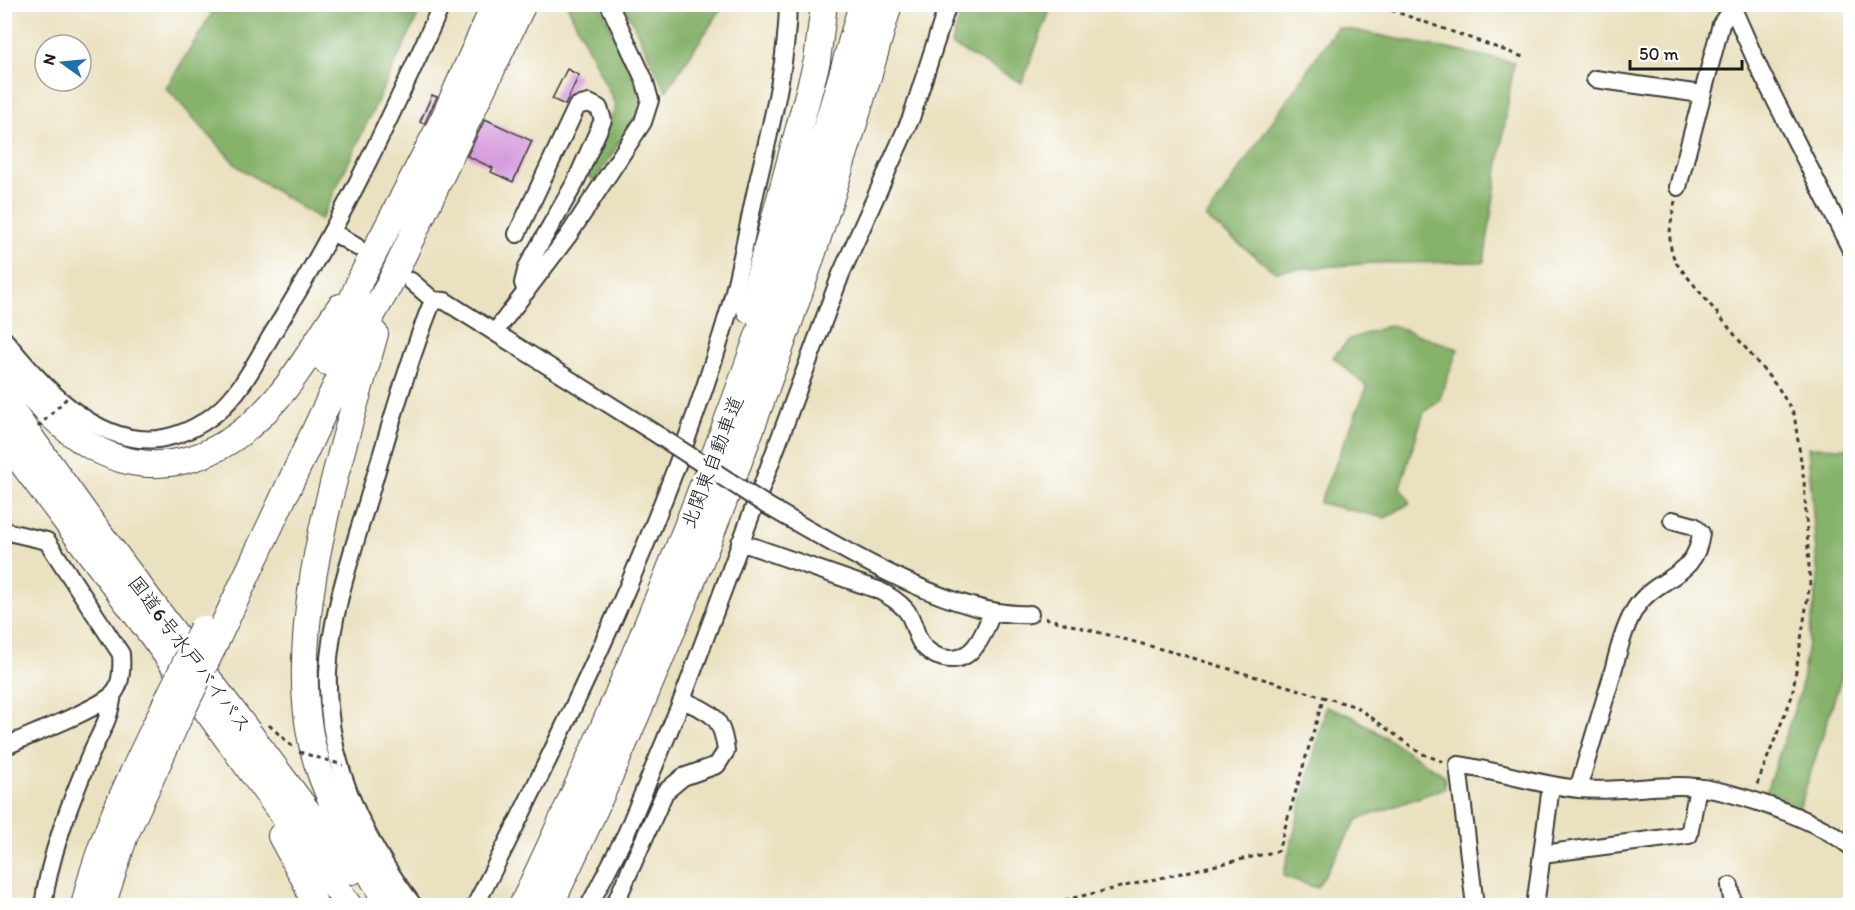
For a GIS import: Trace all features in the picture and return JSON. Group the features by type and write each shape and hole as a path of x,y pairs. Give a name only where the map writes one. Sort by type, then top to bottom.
{"highway":[{"path":"4,362 46,410 90,445 111,456 136,463 158,465 179,462 220,448 260,417 280,396 361,278 443,120 495,4"},
{"path":"388,906 342,827 316,762 307,712 305,676 312,591 332,489 350,415 400,284 523,4"},
{"path":"660,597 747,321 790,169 817,61 824,4"},
{"name":"北関東自動車道","path":"522,906 587,767 660,597 714,459 763,323 835,102 862,4"},
{"name":"北関東自動車道","path":"550,906 611,777 684,605 786,333 860,108 889,4"},
{"path":"860,108 896,4"},
{"path":"208,636 340,335 361,278"},
{"path":"84,906 90,880 110,825 172,711 356,343 400,284"},
{"name":"国道6号水戸バイパス","path":"4,400 18,443 154,638 349,906"},
{"name":"国道6号水戸バイパス","path":"18,443 377,906"},
{"path":"154,638 170,674 274,824 296,862 315,906"},
{"path":"102,906 125,835 172,711"}],"street":[{"path":"4,339 50,388 97,426 117,435 137,439 178,435 217,413 232,396 301,289 333,232 442,4"},
{"path":"495,332 568,236 637,132 650,100 644,79 609,4"},
{"path":"475,906 552,755 598,658 688,438 730,305 774,110 788,4"},
{"path":"589,906 626,834 682,700 841,274 911,118 948,4"},
{"path":"1678,187 1721,24 1731,6"},
{"path":"1731,6 1760,70 1851,248"},
{"path":"1595,79 1701,94"},
{"path":"517,234 577,106 589,103 599,108 603,120 575,183 527,267 523,283 526,292"},
{"path":"333,232 357,248"},
{"path":"400,284 433,300 445,301 661,436 766,505 864,561 931,590 992,612 1009,615 1030,614"},
{"path":"414,906 379,854 344,785 333,740 328,670 333,634 360,529 408,369 433,300"},
{"path":"1578,789 1616,660 1633,613 1641,601 1691,564 1700,544 1701,533 1694,525 1672,520"},
{"path":"4,531 47,541 121,654 122,669 113,693 110,715 92,751 55,847 43,906"},
{"path":"740,542 878,590 894,599 906,610 920,641 930,653 942,658 955,660 968,656 979,642 992,612"},
{"path":"4,747 97,704 113,693"},
{"path":"614,906 665,792 683,777 717,765 726,751 724,731 713,714 682,700"},
{"path":"1475,906 1458,765 1551,786 1578,789 1606,791 1698,787 1750,800 1824,828 1851,846"},
{"path":"1536,899 1551,786"},
{"path":"1542,854 1689,835 1698,787"},
{"path":"1730,886 1733,906"}],"path":[{"path":"1374,4 1526,58"},
{"path":"1678,187 1669,233 1670,252 1779,389 1794,414 1804,481 1810,583 1792,696 1750,800"},
{"path":"18,443 68,397"},
{"path":"1030,614 1357,707 1420,753 1458,765"},
{"path":"1038,906 1278,851 1324,696"},
{"path":"267,723 299,752 343,765"}],"green space":[{"path":"964,4 1052,5 1022,83 951,45"},
{"path":"217,5 423,5 321,220 237,166 166,88"},
{"path":"567,5 600,5 640,92 638,113 595,181 586,175 616,106"},
{"path":"624,5 724,5 666,91"},
{"path":"1337,27 1514,62 1484,262 1374,263 1274,271 1206,218"},
{"path":"1391,325 1458,349 1439,401 1424,412 1400,487 1410,503 1385,518 1319,503 1367,387 1333,357 1350,339"},
{"path":"1808,447 1845,448 1850,451 1850,678 1842,675 1799,809 1765,795 1800,693 1818,580"},
{"path":"1326,707 1352,716 1444,775 1445,788 1357,820 1317,888 1283,876"}],"building":[{"path":"567,69 579,75 565,105 552,99"},
{"path":"432,95 437,97 424,124 420,122"},
{"path":"485,119 532,141 513,182 491,172 493,168 467,156"}]}
